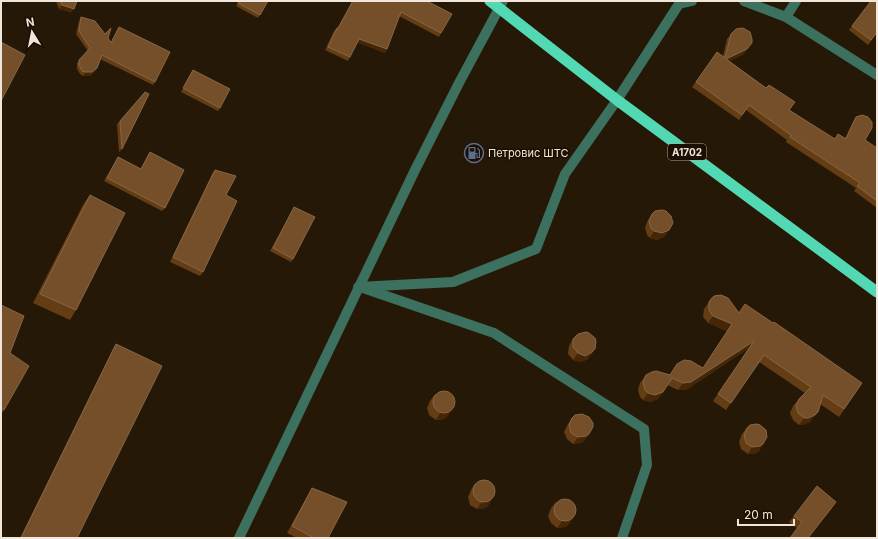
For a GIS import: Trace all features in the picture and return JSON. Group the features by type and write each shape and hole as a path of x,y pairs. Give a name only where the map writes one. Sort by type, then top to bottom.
{"highway":[{"name":"A1702","path":"497,3 617,100 877,292"}],"street":[{"path":"358,287 453,282 536,249 565,174 617,100 679,4 692,1"},
{"path":"744,1 786,17 877,75"},
{"path":"786,17 796,1"},
{"path":"239,538 358,287 497,3"},
{"path":"358,287 494,334 644,429 647,466 622,538"}],"building":[{"path":"60,1 77,1 74,9 62,5"},
{"path":"239,1 268,1 260,15 238,3"},
{"path":"353,1 427,1 452,14 441,33 401,12 387,49 359,39 350,57 328,47"},
{"path":"871,1 877,1 877,32 871,40 852,26"},
{"path":"81,17 95,21 105,34 111,28 108,38 111,43 119,27 170,52 155,82 102,55 97,68 92,72 82,71 79,65 79,60 90,48 79,31"},
{"path":"743,28 750,32 752,43 747,49 726,59 766,88 769,85 795,102 789,110 835,139 838,134 846,139 856,117 862,115 868,117 872,122 872,128 865,140 877,148 877,201 857,186 860,183 790,137 791,135 749,105 742,115 696,82 717,52 725,58 731,34 736,29"},
{"path":"1,42 25,55 1,101"},
{"path":"193,70 230,89 220,108 183,88"},
{"path":"145,92 149,94 122,149 120,121"},
{"path":"150,152 184,170 165,208 107,178 118,157 141,169"},
{"path":"215,170 236,176 226,195 237,201 203,272 173,257"},
{"path":"90,195 125,213 76,310 40,294"},
{"path":"294,207 315,217 293,259 273,248"},
{"path":"655,211 666,211 671,216 673,223 669,230 662,233 654,231 651,228 649,221"},
{"path":"721,295 728,298 739,313 745,304 773,323 774,322 862,383 844,409 823,395 818,412 808,418 804,418 798,413 796,406 799,399 811,387 764,355 731,403 718,394 754,341 691,382 683,383 672,378 663,392 655,395 648,393 645,390 643,382 646,375 652,372 656,371 670,375 677,364 684,360 691,361 703,368 732,324 713,316 709,310 709,302 711,299 714,296"},
{"path":"1,305 24,316 10,353 29,366 4,410 1,408"},
{"path":"586,332 595,338 596,341 595,349 585,356 578,353 573,347 573,339 578,334"},
{"path":"116,344 162,366 77,538 21,538"},
{"path":"440,391 448,391 455,398 455,406 448,413 440,413 433,406 433,398"},
{"path":"582,414 589,417 593,423 593,427 586,436 578,437 571,433 569,425 575,415"},
{"path":"757,424 766,430 767,437 760,446 752,447 746,443 744,435 750,425"},
{"path":"480,480 488,480 495,487 495,495 488,502 480,502 473,495 473,487"},
{"path":"817,486 836,502 808,538 790,538 802,522 794,516"},
{"path":"312,488 347,502 328,538 314,538 292,526"},
{"path":"561,499 569,499 576,506 576,514 569,521 561,521 554,514 554,506"}],"place":[{"name":"Петровис ШТС","path":"474,153"}]}
